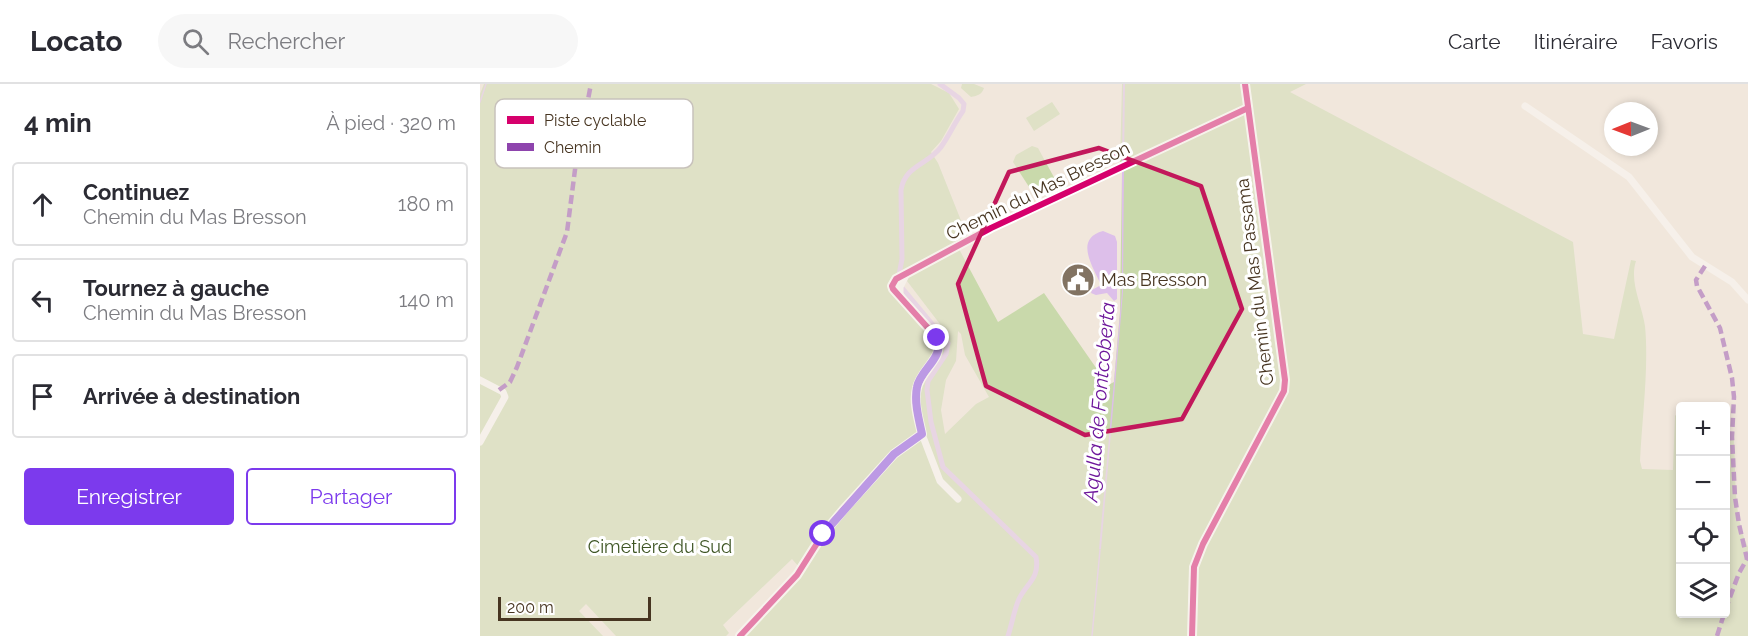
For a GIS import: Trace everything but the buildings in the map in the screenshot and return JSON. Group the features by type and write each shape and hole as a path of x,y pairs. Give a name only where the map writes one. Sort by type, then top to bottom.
{"street":[{"name":"Chemin du Mas Passama","path":"1191,636 1194,567 1203,544 1284,391 1285,380 1245,84"},
{"path":"1525,106 1629,177 1692,256 1732,282 1748,300"},
{"name":"Chemin du Mas Bresson","path":"922,434 917,414 916,391 919,380 939,352 940,345 937,338 893,290 893,282 991,228 1248,108"},
{"path":"480,380 503,392 505,397 480,442"},
{"path":"740,636 797,575 823,534 844,509 894,454 922,434 940,481 957,499"}],"highlighted area":[{"path":"1099,148 1201,186 1242,309 1182,419 1085,435 986,386 958,284 1009,172"}],"green space":[{"name":"Cimetière du Sud","path":"484,84 931,84 949,93 959,109 941,141 931,152 938,163 968,238 896,274 890,281 888,289 935,339 937,351 917,379 913,391 919,433 821,533 799,567 792,559 723,625 729,633 726,636 616,636 586,604 579,611 603,636 480,636 480,94"},
{"path":"962,84 974,84 984,88 980,94 971,97 961,88"},
{"path":"1122,84 1242,84 1245,107 1120,164"},
{"path":"1247,84 1306,84 1290,92 1573,242 1583,334 1614,339 1631,260 1636,261 1634,277 1645,326 1646,342 1640,461 1642,469 1673,470 1676,416 1676,618 1730,618 1730,438 1734,440 1735,481 1740,522 1748,547 1748,636 1194,636 1197,567 1206,545 1286,392"},
{"path":"1052,102 1060,114 1034,131 1026,118"},
{"path":"1246,112 1282,380 1281,390 1191,566 1189,636 744,636 824,535 896,456 924,435 918,407 919,386 923,376 939,357 946,332 907,281 909,277 959,249 998,322 1044,293 1108,385 1114,382 1120,311 1122,172","holes":["958,331 961,334 965,355 989,397 976,404 945,434 941,410 946,380 956,361"]},
{"path":"1032,146 1038,148 1056,181 1037,195 1033,193 1013,162 1016,155"}],"shaded area":[{"path":"1123,84 1125,84 1124,165 1122,166"},
{"path":"1124,166 1123,292 1101,549 1099,549 1122,292 1122,167"},
{"path":"1103,231 1115,236 1117,242 1117,299 1114,301 1107,293 1096,295 1091,293 1101,285 1088,255 1087,247 1094,235"}],"waterway":[{"path":"480,102 486,84"},
{"path":"899,275 902,259 901,190 903,182 912,170 936,153 963,111 964,104 959,98 940,84"},
{"path":"903,289 948,343 946,354 928,381 927,390 931,422 943,467 1036,557 1036,570 1019,599 1008,636"},
{"name":"Agulla de Fontcoberta","path":"1092,636 1100,550"}],"marked path":[{"path":"588,99 591,84"},
{"path":"499,390 510,382 517,367 567,232 575,168"},
{"path":"1705,266 1696,280 1720,328 1732,378 1735,497 1747,559 1730,597"},
{"path":"1717,636 1723,618"}],"cycle path":[{"path":"1192,636 1194,567 1203,544 1284,391 1285,380 1245,84"},
{"path":"740,636 797,575 823,534 844,509 894,454 922,434 916,393 919,381 935,358 939,345 937,338 893,289 892,286 896,279 991,228 1248,108"}],"place":[{"name":"Mas Bresson","path":"1078,280"}],"route":[{"path":"823,534 894,454 922,434 917,414 916,391 919,380 939,352 940,345 937,338"}]}
